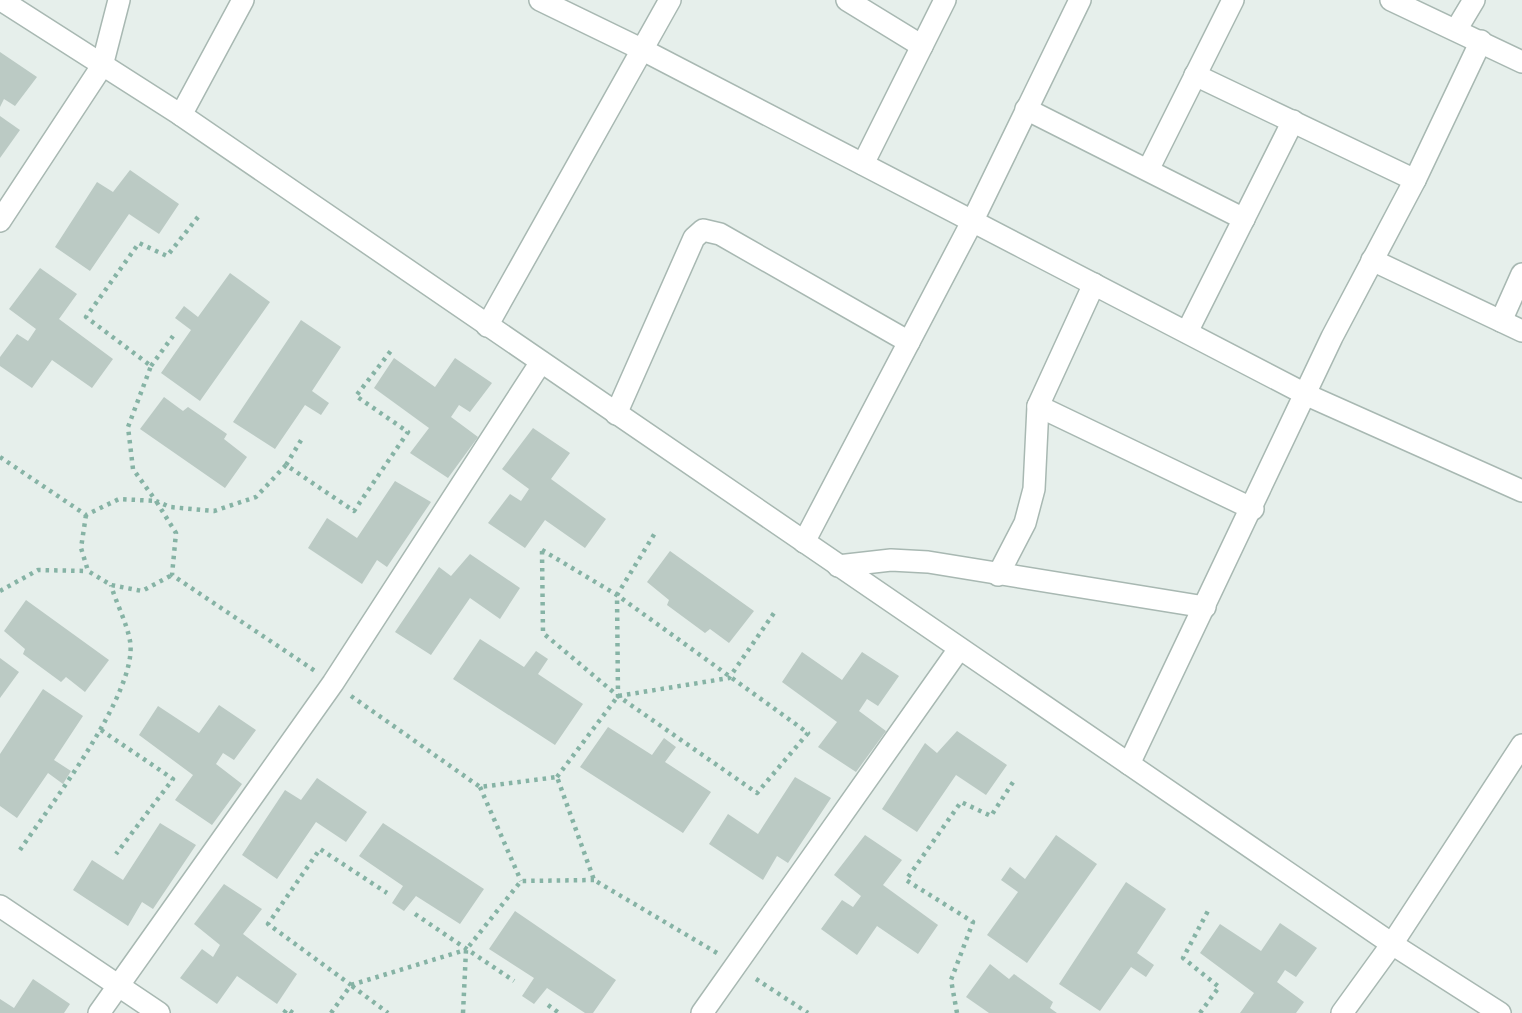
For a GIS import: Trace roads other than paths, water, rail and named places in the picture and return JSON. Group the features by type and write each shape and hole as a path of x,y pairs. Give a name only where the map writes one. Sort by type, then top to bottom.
{"street":[{"path":"1,0 181,115 1392,944 1500,1013"},
{"path":"0,222 102,66 119,0"},
{"path":"181,115 243,0"},
{"path":"540,0 863,163 1307,395 1522,491"},
{"path":"487,326 670,0"},
{"path":"847,0 922,46"},
{"path":"863,163 945,0"},
{"path":"1149,168 1233,0"},
{"path":"1391,0 1522,62"},
{"path":"1456,30 1474,0"},
{"path":"804,542 973,220 1074,2"},
{"path":"1129,764 1371,260 1415,180 1481,41"},
{"path":"1195,75 1415,180"},
{"path":"1026,109 1149,168 1244,219"},
{"path":"1187,332 1293,121"},
{"path":"616,414 694,238 703,230 720,234 909,342"},
{"path":"1371,260 1522,331"},
{"path":"1501,321 1522,274"},
{"path":"998,575 1025,523 1034,489 1038,406 1094,284"},
{"path":"99,1013 333,683 541,362"},
{"path":"1038,406 1253,509"},
{"path":"838,566 891,560 928,562 1205,607"},
{"path":"702,1013 959,649"},
{"path":"1342,1013 1392,944 1522,745"},
{"path":"0,906 159,1013"}]}
